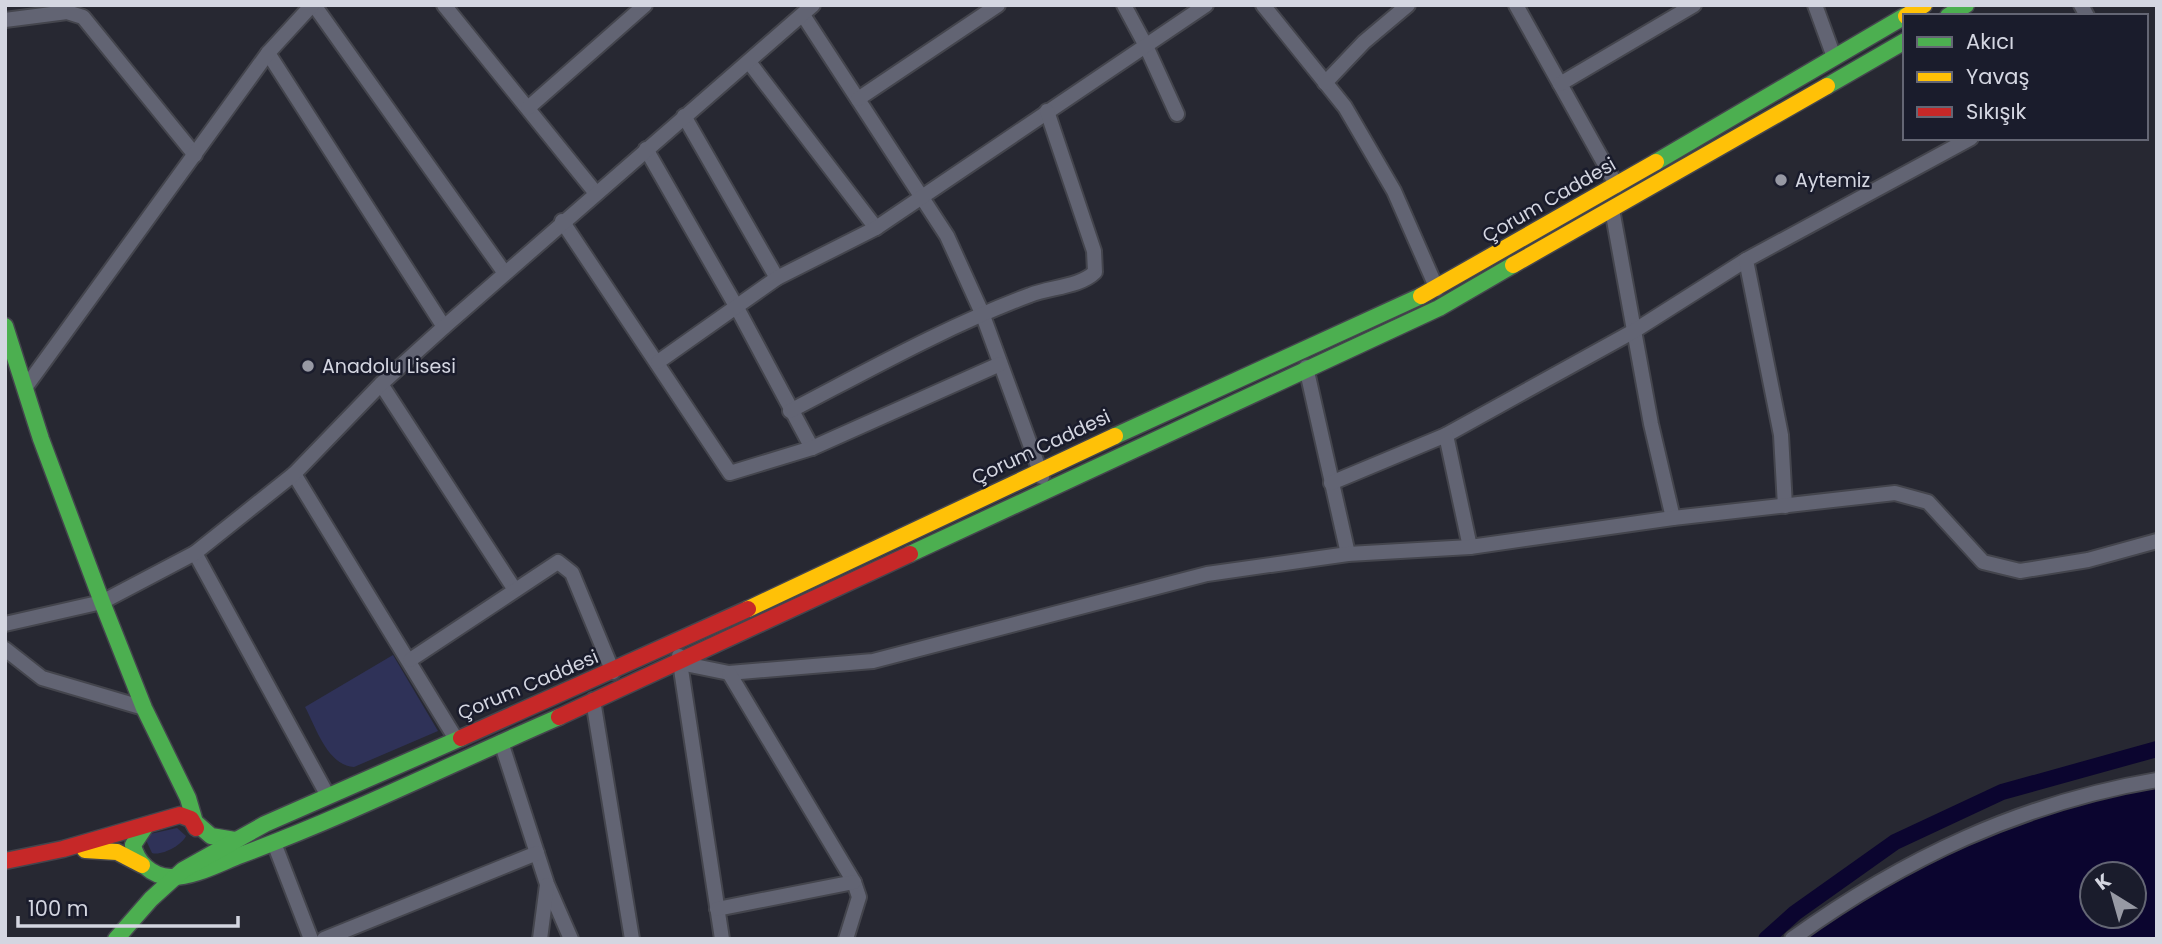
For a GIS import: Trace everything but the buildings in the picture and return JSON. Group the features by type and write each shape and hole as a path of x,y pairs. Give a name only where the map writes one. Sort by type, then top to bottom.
{"main road":[{"name":"Çorum Caddesi","path":"1908,14 1924,5"},
{"name":"Çorum Caddesi","path":"116,939 151,899 176,877 197,860 236,839 456,739 676,644 1039,470 1437,289 1903,17"},
{"name":"Çorum Caddesi","path":"176,877 274,843 680,663 1047,488 1439,308 1903,41"},
{"path":"5,326 102,602 145,708 188,798 187,819 200,846 197,860"},
{"path":"5,861 187,819 211,836 236,839"},
{"path":"145,827 138,834 133,847 153,883 151,899"},
{"path":"63,849 114,851 159,876 176,877"}],"street":[{"path":"25,388 268,53 313,5 504,272"},
{"path":"444,5 595,192"},
{"path":"528,108 645,5"},
{"path":"858,99 998,5"},
{"path":"1124,5 1177,114"},
{"path":"658,362 777,278 876,228 1206,5"},
{"path":"1264,5 1345,107 1394,191 1437,289"},
{"path":"1325,83 1364,43 1408,5"},
{"path":"1516,5 1617,186"},
{"path":"1815,5 1835,57"},
{"path":"1560,84 1689,7"},
{"path":"5,624 102,602 195,552 294,474 381,384 504,272 808,10 858,99 947,236 982,313 1047,488"},
{"path":"5,20 66,12 83,17 195,155"},
{"path":"268,53 444,327"},
{"path":"749,62 876,228"},
{"path":"790,411 982,313 1052,287 1086,280 1095,272 1096,258 1047,111"},
{"path":"684,116 777,278"},
{"path":"1331,483 1446,435 1634,331 1746,260 1967,140"},
{"path":"646,149 736,306 811,448"},
{"path":"1612,209 1673,518"},
{"path":"562,221 730,473 811,448 1000,364"},
{"path":"1746,260 1781,435 1785,506"},
{"path":"1306,367 1348,554"},
{"path":"381,384 515,590"},
{"path":"1446,435 1470,547"},
{"path":"294,474 456,739"},
{"path":"680,663 729,673 873,661 1207,574 1348,554 1470,547 1673,518 1895,494 1928,502 1983,562 2020,571 2088,560 2157,541"},
{"path":"195,552 328,796"},
{"path":"410,660 552,564 561,562 566,566 613,672"},
{"path":"676,644 722,939"},
{"path":"5,649 42,678 145,708"},
{"path":"729,673 854,883 859,897 846,939"},
{"path":"593,700 632,939"},
{"path":"500,742 547,884 571,939"},
{"path":"1792,939 1906,865 1978,830 2068,799 2157,780"},
{"path":"274,843 311,939"},
{"path":"324,939 537,853"},
{"path":"717,909 854,883"},
{"path":"540,939 547,884"}],"shaded area":[{"path":"393,655 438,731 354,767 345,765 336,760 324,744 305,707"},
{"path":"2157,780 2157,939 1792,939 1940,847"},
{"path":"177,828 186,836 180,843 166,851 152,853 146,840 150,834"}],"waterway":[{"path":"1766,939 1795,913 1895,842 2002,792 2157,749"}],"traffic: fast":[{"path":"1951,14 1966,5"},
{"path":"1656,162 1903,17"},
{"path":"1827,86 1903,42"},
{"path":"910,554 1439,308 1513,265"},
{"path":"1115,436 1421,296"},
{"path":"5,326 41,439 102,602 144,708 188,798 195,822 211,836 235,840"},
{"path":"145,827 133,845 141,862 151,871 163,876 188,875 321,823 559,717"},
{"path":"116,939 151,899 183,870 265,824 461,738"}],"traffic: slow":[{"path":"1909,14 1924,5"},
{"path":"1513,265 1827,86"},
{"path":"1421,296 1656,162"},
{"path":"748,609 1115,436"},
{"path":"85,850 117,852 142,865"}],"traffic: jam":[{"path":"559,717 910,554"},
{"path":"461,738 748,609"},
{"path":"5,861 63,849 180,815 191,819 196,828"}],"place":[{"name":"Aytemiz","path":"1781,180"},
{"name":"Anadolu Lisesi","path":"308,366"}]}
